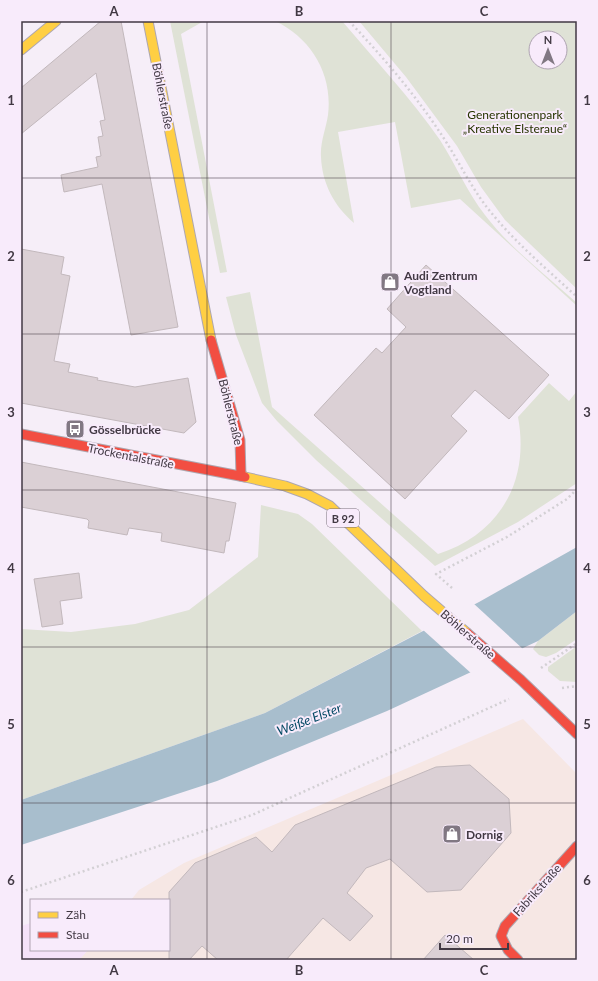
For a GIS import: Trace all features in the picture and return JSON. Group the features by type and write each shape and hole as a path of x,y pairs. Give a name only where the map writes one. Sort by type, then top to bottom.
{"street":[{"path":"21,50 56,21"},
{"name":"Böhlerstraße","path":"148,21 212,345 240,440 241,476 285,486 307,494 330,506 424,596 523,682 577,734"},
{"name":"Trockentalstraße","path":"21,434 241,476"},
{"name":"Fabrikstraße","path":"518,960 508,950 501,936 505,926 577,846"}],"path":[{"path":"349,21 385,59 436,127 474,190 494,216 535,259 577,297"},
{"path":"444,581 436,574 507,537 567,499 577,489"},
{"path":"21,892 252,815 460,719 502,703 523,682 577,643"},
{"path":"561,688 577,686"}],"shaded area":[{"path":"523,719 577,774 577,960 79,960 87,951 170,951 170,899 132,899 139,890 184,863"},
{"path":"30,923 30,951 87,951 79,960 21,960 21,926"}],"green space":[{"path":"170,21 204,21 181,34 227,272 220,273"},
{"path":"275,21 342,21 429,124 446,149 485,215 517,250 577,303 577,306 460,199 411,208 395,122 338,132 354,223 335,202 327,185 322,167 321,146 328,115 329,100 323,72 309,47 288,28"},
{"name":"Generationenpark „Kreative Elsteraue“","path":"359,21 577,21 577,289 505,220 481,187 457,146 406,77"},
{"path":"250,292 272,407 438,554 460,545 478,533 494,519 506,502 514,483 519,463 521,440 518,417 549,383 569,401 577,391 577,483 518,522 435,566 316,460 277,421 262,403 236,335 226,297"},
{"path":"261,505 298,514 312,524 422,631 265,713 21,800 21,629 71,632 135,624 189,610 258,557"},
{"path":"577,611 577,639 556,653 546,657 539,655 533,649 538,641"},
{"path":"577,646 577,682 560,681 548,671 548,667"}],"water":[{"name":"Weiße Elster","path":"577,547 577,611 538,641 387,711 217,781 21,845 21,800 265,713 479,602"}],"pier":[{"path":"473,603 524,650 472,674 422,629"}],"building":[{"path":"101,21 121,21 178,327 131,335 102,184 64,192 61,175 98,167 96,157 101,156 98,137 103,136 100,121 105,120 96,73 21,134 21,88"},
{"path":"21,249 64,257 61,274 70,276 54,361 70,364 68,372 98,378 97,380 135,387 188,378 196,422 184,433 21,403"},
{"path":"426,265 549,375 509,419 475,390 451,416 467,431 405,499 314,415 376,348 382,353 406,327 387,309"},
{"path":"21,462 236,503 229,541 226,541 224,553 161,541 162,533 129,528 127,535 88,528 89,521 87,519 21,507"},
{"path":"79,573 82,598 60,601 63,624 42,627 34,579"},
{"path":"470,765 509,799 511,833 461,890 427,892 390,859 366,868 347,893 373,916 350,941 323,918 286,960 218,960 202,946 189,960 169,960 169,892 195,863 256,837 272,852 295,825 436,767"},
{"path":"445,935 474,960 423,960"}],"traffic: slow":[{"path":"21,50 56,21"},
{"path":"148,21 211,340"},
{"path":"245,477 285,486 307,494 330,506 424,596 467,633"}],"traffic: jam":[{"path":"211,340 240,440 241,476"},
{"path":"21,434 245,477"},
{"path":"467,633 521,680 577,734"},
{"path":"518,960 508,950 501,936 505,926 577,846"}],"place":[{"name":"Audi Zentrum Vogtland","path":"390,282"},
{"name":"Gösselbrücke","path":"75,429"},
{"name":"Dornig","path":"452,834"}]}
